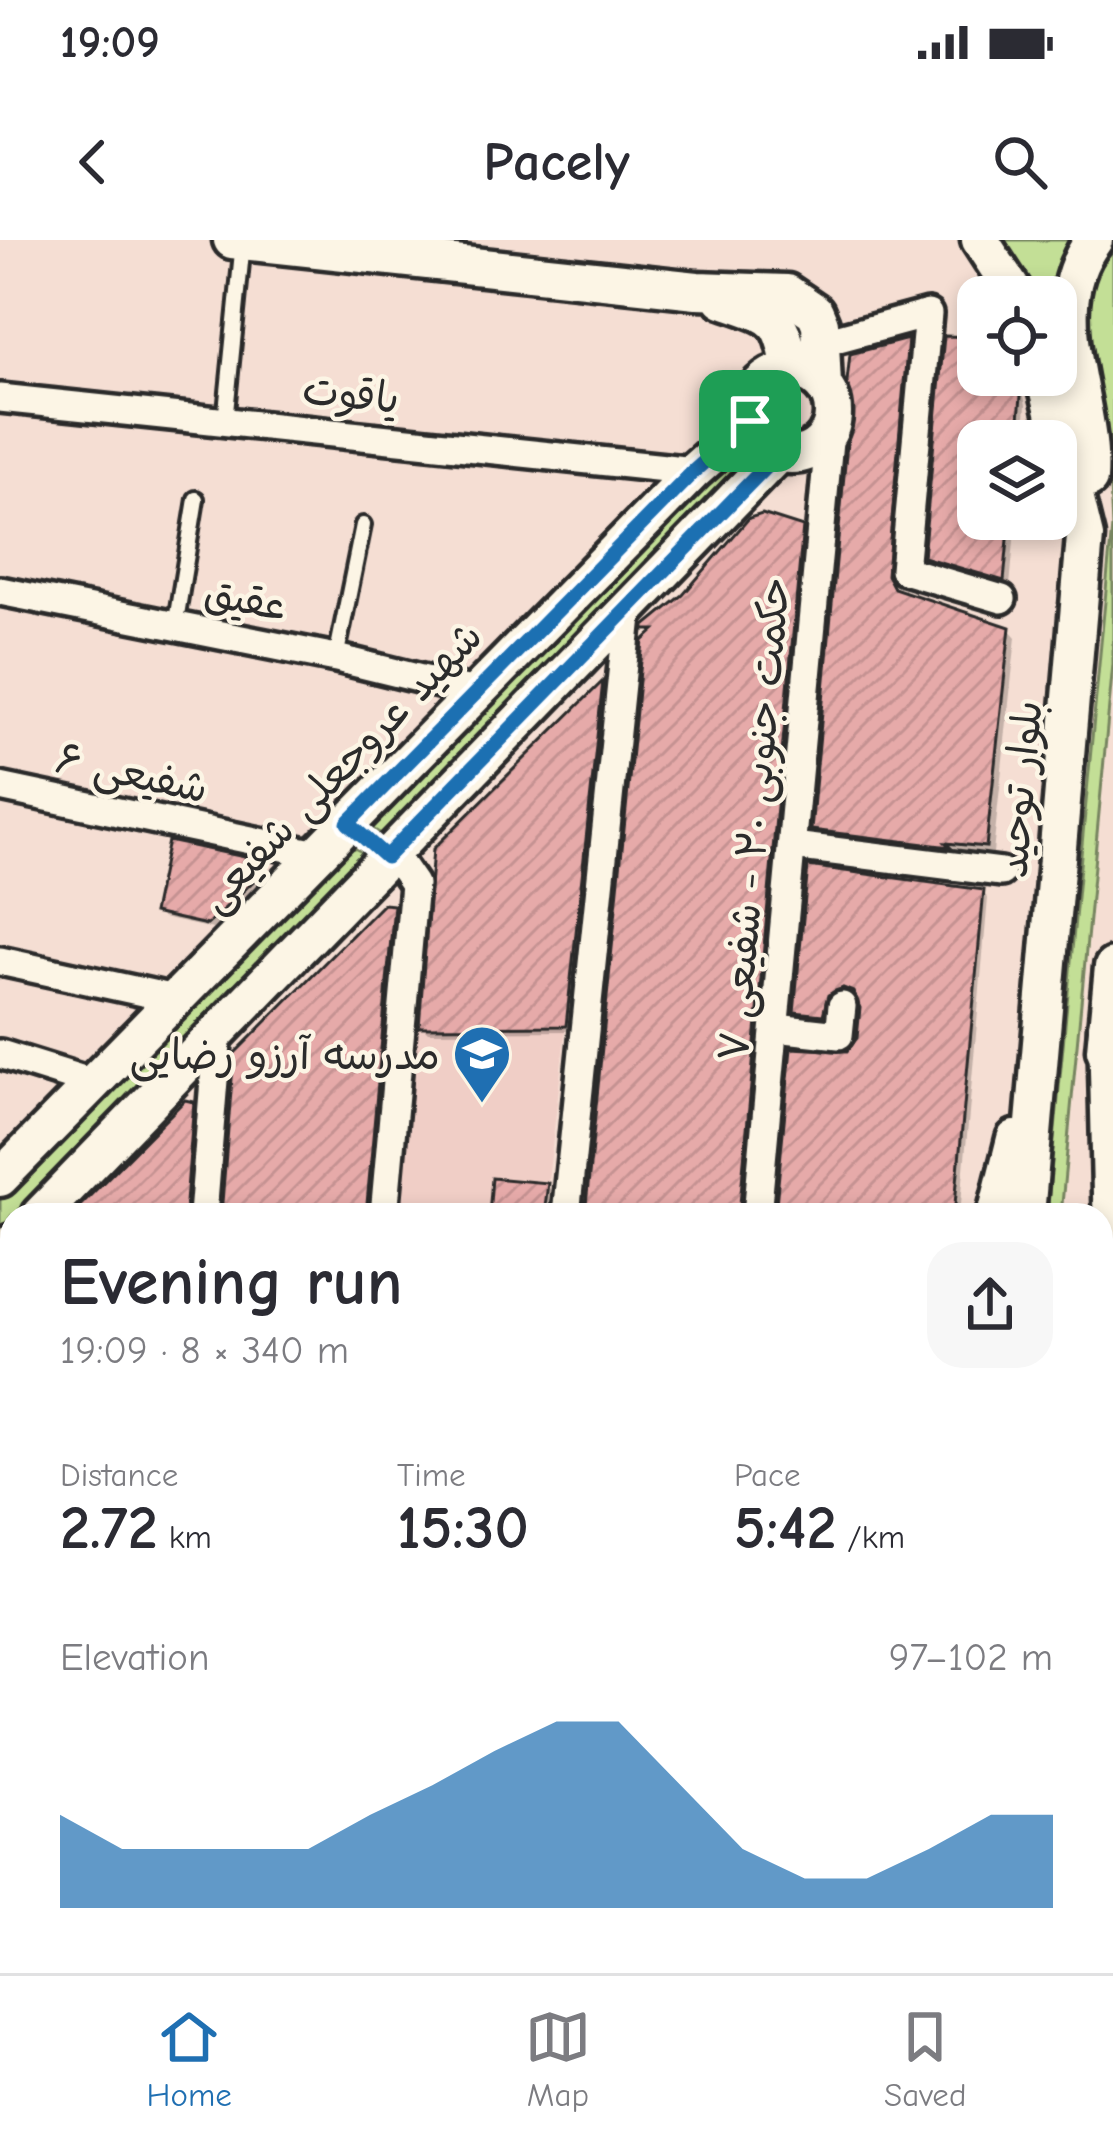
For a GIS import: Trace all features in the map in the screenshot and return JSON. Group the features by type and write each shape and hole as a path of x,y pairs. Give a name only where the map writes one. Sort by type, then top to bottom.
{"street":[{"path":"232,240 698,290 788,293 814,312 824,342 807,378"},
{"path":"980,240 1003,276"},
{"path":"1085,537 1090,467 1084,400 1069,327 1070,287 1080,257 1094,240"},
{"path":"698,290 773,320 807,378 832,402 830,430 811,451 779,453 759,442 750,421 750,402 765,379 807,378"},
{"path":"824,342 928,314 904,570 1002,599"},
{"name":"بلوار توحید","path":"1027,1203 1085,537 1050,396"},
{"name":"یاقوت","path":"0,398 694,471"},
{"name":"شهید عروجعلی شفیعی","path":"0,1178 475,692 694,471 750,421"},
{"name":"حکمت جنوبی ۲۰ - شفیعی ۷","path":"758,1203 830,430"},
{"path":"52,1203 779,453"},
{"name":"عقیق","path":"0,591 336,658 475,692"},
{"path":"567,1203 629,606"},
{"name":"شفیعی ۶","path":"0,788 317,854"},
{"path":"348,823 403,868 414,884 385,1203"},
{"path":"793,846 1001,872"},
{"path":"0,961 175,999"},
{"path":"1090,1203 1113,967"},
{"path":"776,1028 839,1035 842,1006"},
{"path":"999,1203 1046,1013"},
{"path":"1107,1027 1111,1203"},
{"path":"204,1203 218,1030"},
{"path":"0,1054 93,1083"}],"lane":[{"path":"224,422 243,241"},
{"path":"175,626 196,499"},
{"path":"336,658 363,525"}],"shaded area":[{"name":"مدرسه آرزو رضایی","path":"566,1026 545,1203 397,1203 413,1027"}],"green space":[{"path":"1001,240 1068,240 1057,276 1021,276"},
{"path":"1113,244 1113,664 1062,1203 1048,1203 1112,527 1107,426 1088,331 1085,281"},
{"path":"744,439 758,453 385,836 369,827"},
{"path":"342,848 362,852 361,863 29,1203 0,1203 0,1199"}],"building":[{"path":"944,336 957,336 957,396 1021,396 1019,420 957,420 957,540 1008,540 1004,581 923,557"},
{"path":"908,339 887,575 894,588 1010,627 986,847 811,830 848,432 843,418 850,354"},
{"path":"762,514 803,527 740,1203 586,1203 643,641 655,630 645,630 645,626 683,595 749,518"},
{"path":"603,681 566,1026 419,1027 433,849"},
{"path":"168,841 264,861 264,871 207,925 153,913"},
{"path":"808,866 984,890 955,1203 776,1203 791,1048 847,1051 857,1038 860,1008 853,992 843,988 828,995 823,1015 794,1012"},
{"path":"383,904 394,905 367,1203 222,1203 234,1054"},
{"path":"185,1100 194,1102 186,1203 83,1203"},
{"name":"مدرسه آرزو رضایی","path":"492,1178 548,1183 546,1203 490,1203"}],"place":[{"name":"مدرسه آرزو رضایی","path":"482,1105"}],"route":[{"path":"750,421 759,442 779,453 386,857 348,823 694,471 750,421"}]}
